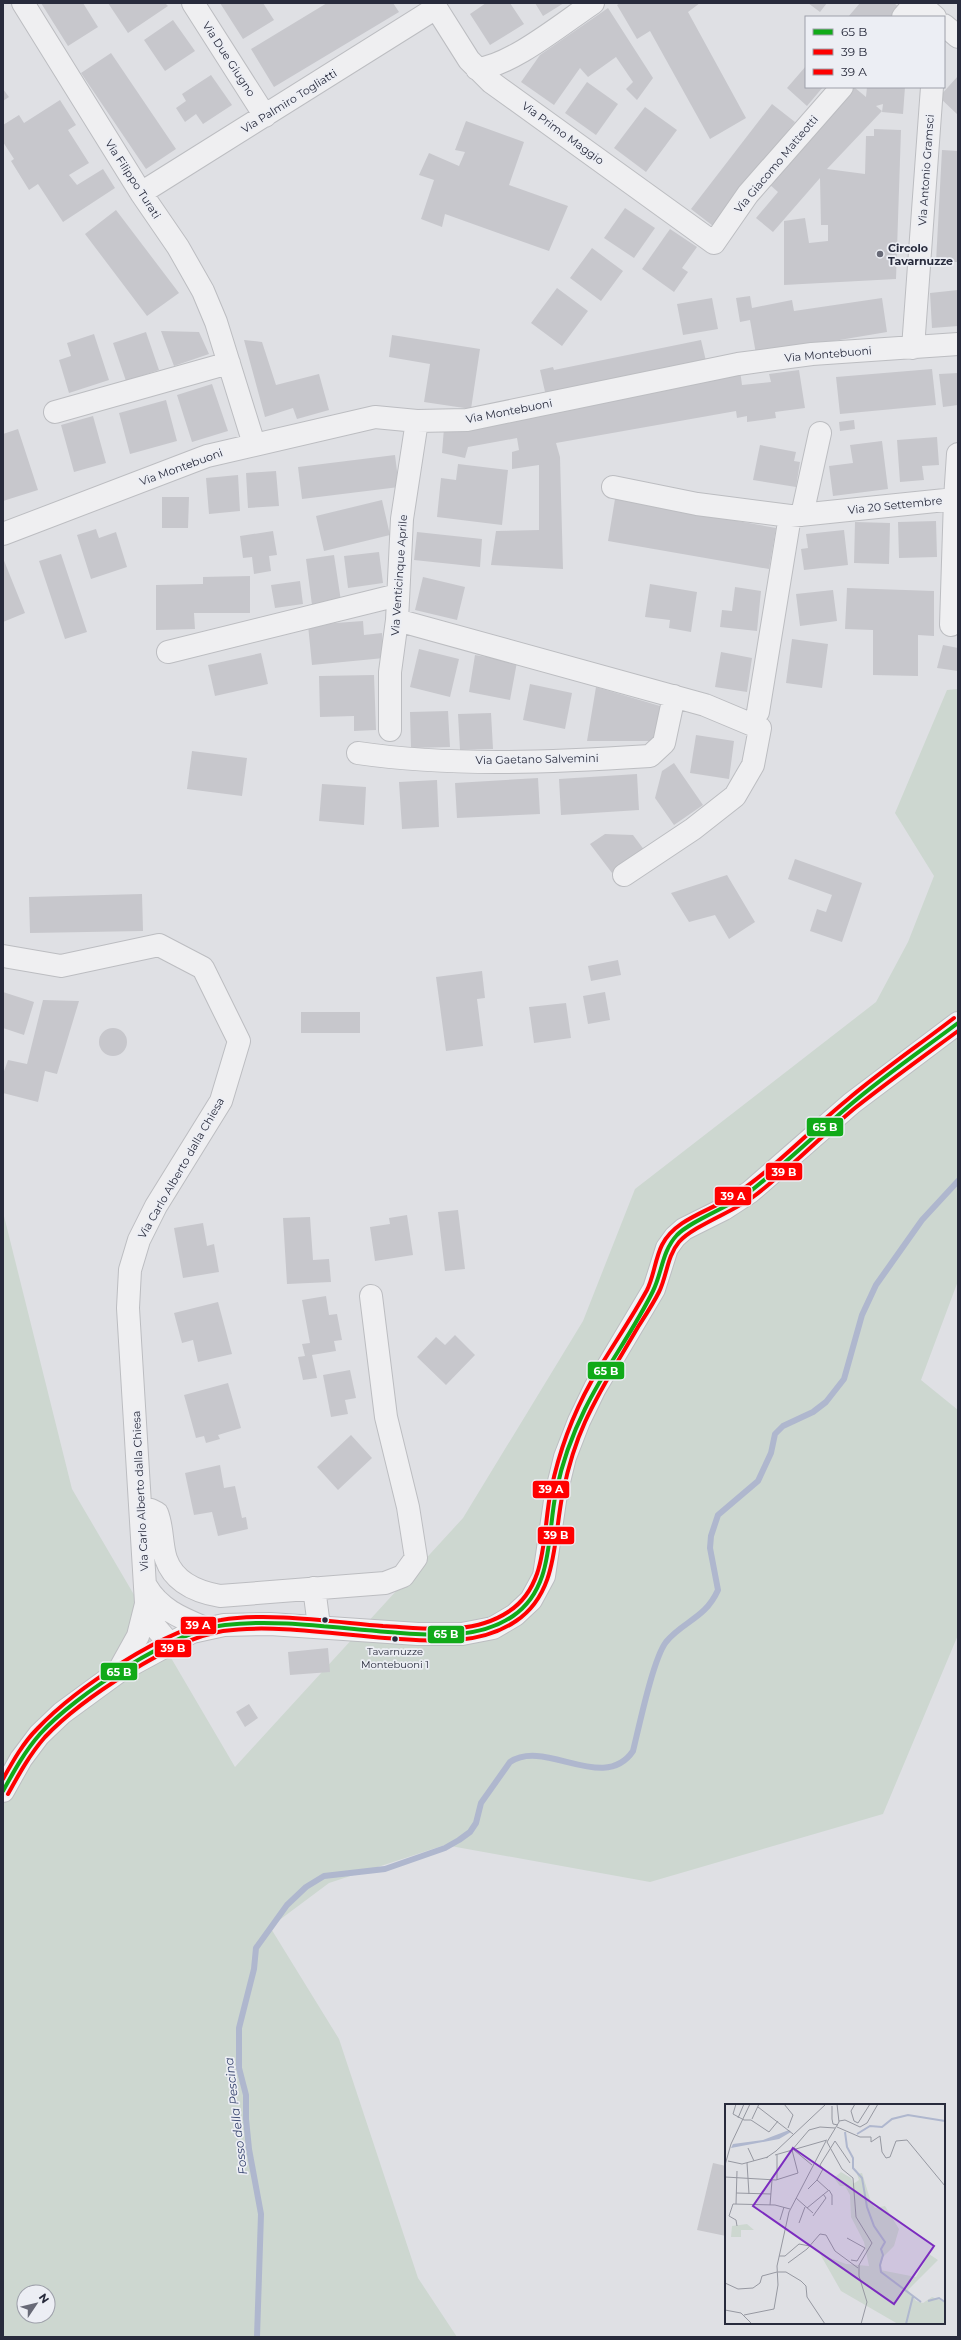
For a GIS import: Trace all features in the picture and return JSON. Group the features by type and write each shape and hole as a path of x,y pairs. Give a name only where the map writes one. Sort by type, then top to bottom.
{"main road":[{"path":"3,1791 21,1759 39,1735 62,1713 118,1672 169,1643 204,1628 270,1624 319,1626 418,1634 462,1634 493,1628 515,1614 531,1600 544,1576 556,1494 565,1457 595,1388 654,1289 667,1248 684,1229 724,1209 750,1192 852,1103 958,1023"}],"street":[{"name":"Via Filippo Turati","path":"22,3 141,193 178,247 203,291 216,322 254,444"},
{"name":"Via Due Giugno","path":"193,3 264,116"},
{"path":"476,69 486,68 513,56 593,3"},
{"path":"904,16 915,3"},
{"path":"919,3 934,16"},
{"name":"Via Palmiro Togliatti","path":"141,193 264,116 434,6"},
{"name":"Via Primo Maggio","path":"434,6 476,69 714,243"},
{"path":"945,26 958,37"},
{"name":"Via Giacomo Matteotti","path":"714,243 748,194 841,88"},
{"name":"Via Antonio Gramsci","path":"913,348 932,88"},
{"name":"Via Montebuoni","path":"3,534 207,456 375,417 417,421 468,420 738,364 812,354 958,344"},
{"path":"55,412 229,363"},
{"name":"Via Venticinque Aprile","path":"390,730 390,672 397,620 402,519 417,421"},
{"path":"758,712 796,515 820,433"},
{"name":"Via 20 Settembre","path":"613,487 697,504 796,515 955,498 958,454"},
{"path":"951,625 955,498"},
{"path":"168,652 398,595"},
{"path":"397,620 705,704 760,728 753,765 735,796 692,829 624,874"},
{"name":"Via Gaetano Salvemini","path":"358,753 404,760 508,761 650,756 664,743 674,696"},
{"name":"Via Carlo Alberto dalla Chiesa","path":"3,956 61,966 159,945 204,968 239,1041 221,1101 156,1206 139,1240 130,1270 128,1308 141,1509 150,1598 138,1636 118,1672"},
{"path":"141,1509 151,1510 157,1513 166,1559 174,1574 182,1581 201,1592 220,1596 386,1583 403,1576 416,1558 408,1507 386,1417 370,1296"},
{"path":"314,1588 319,1626"},
{"path":"150,1598 172,1614 204,1628"},
{"name":"Via Carlo Alberto dalla Chiesa","path":"150,1598 166,1622 169,1643"}],"shaded area":[{"path":"958,689 958,1281 921,1380 958,1410 958,1635 883,1814 650,1882 445,1845 329,1883 270,1927 339,2039 418,2278 457,2337 3,2337 3,1212 72,1489 235,1767 463,1518 583,1321 635,1189 876,1002 908,942 934,876 895,813 947,690"}],"building":[{"path":"41,3 83,3 98,27 68,46"},
{"path":"108,3 165,3 168,6 128,33"},
{"path":"220,3 263,3 274,20 243,39"},
{"path":"327,3 393,3 399,12 274,87 251,49"},
{"path":"486,3 510,3 524,24 490,45 470,14"},
{"path":"535,3 564,3 543,16"},
{"path":"620,3 700,3 688,12 746,118 710,139 650,31 637,39 617,5"},
{"path":"808,3 827,3 820,12"},
{"path":"860,3 894,3 901,9 895,16 849,16"},
{"path":"608,8 653,78 637,100 626,89 633,82 616,57 588,77 580,68 554,105 521,82 540,55"},
{"path":"173,20 195,51 165,71 144,40"},
{"path":"111,53 176,149 146,169 81,73"},
{"path":"805,67 805,88 822,88 807,106 787,88"},
{"path":"211,75 232,105 203,124 196,114 185,122 176,108 186,101 182,94"},
{"path":"958,76 958,115 939,97"},
{"path":"587,82 618,104 596,135 565,113"},
{"path":"853,88 866,97 867,88 905,88 903,114 882,112 883,104 876,106 882,111 827,169 865,174 866,136 874,136 874,129 901,130 896,279 784,285 784,221 805,218 809,243 828,241 828,225 821,225 820,178 773,232 756,218 778,192 769,184"},
{"path":"3,89 9,97 3,101"},
{"path":"60,100 76,125 68,130 89,163 69,175 77,185 103,169 115,188 63,222 38,184 29,190 11,161 14,159 3,142 3,125 19,115 24,123"},
{"path":"772,104 795,122 713,226 691,209"},
{"path":"645,107 677,130 646,172 614,148"},
{"path":"466,121 524,142 509,185 568,206 549,251 445,214 442,227 421,219 434,180 419,175 429,153 459,166 465,152 455,150"},
{"path":"942,150 958,151 958,262 936,262"},
{"path":"625,208 655,228 634,258 604,238"},
{"path":"116,210 179,293 147,316 85,234"},
{"path":"670,229 697,247 682,268 688,272 674,292 642,269"},
{"path":"592,248 623,271 601,301 570,278"},
{"path":"557,288 588,311 562,346 531,323"},
{"path":"958,290 958,326 932,328 930,293"},
{"path":"750,296 752,308 792,300 794,311 882,298 887,332 756,354 750,320 740,322 736,298"},
{"path":"712,298 718,329 683,335 677,304"},
{"path":"161,331 199,332 209,354 174,366"},
{"path":"146,332 159,370 126,381 113,343"},
{"path":"94,334 109,380 69,393 59,360 71,356 67,343"},
{"path":"392,335 480,349 471,409 424,402 430,364 389,357"},
{"path":"244,340 262,342 276,385 319,374 329,410 297,419 293,408 265,417"},
{"path":"701,340 706,361 546,396 540,370 553,367 554,370"},
{"path":"932,369 936,405 840,414 836,377"},
{"path":"740,370 742,385 771,382 769,374 799,370 805,408 775,412 776,418 747,422 747,416 737,418 736,411 556,443 560,457 563,569 491,565 496,531 539,530 539,465 512,469 512,452 519,450 517,438 468,447 465,458 442,453 444,428"},
{"path":"958,373 958,405 943,407 939,374"},
{"path":"212,384 228,431 192,442 177,395"},
{"path":"166,400 177,441 130,454 119,413"},
{"path":"93,416 106,463 74,472 61,425"},
{"path":"854,420 855,429 840,431 839,422"},
{"path":"18,429 38,490 3,501 3,434"},
{"path":"937,437 939,465 922,466 924,480 900,482 897,440"},
{"path":"882,441 888,489 833,496 829,466 853,463 850,445"},
{"path":"760,445 796,452 794,461 800,462 796,487 753,480"},
{"path":"395,455 399,487 302,499 298,467"},
{"path":"458,464 508,470 502,525 437,517 441,478 456,480"},
{"path":"276,471 279,506 248,508 246,473"},
{"path":"238,475 240,511 209,514 206,478"},
{"path":"162,497 189,497 188,528 162,528"},
{"path":"615,499 776,528 769,569 608,541"},
{"path":"382,500 390,535 324,551 316,516"},
{"path":"936,521 937,557 899,558 898,522"},
{"path":"855,522 890,523 889,564 854,563"},
{"path":"96,529 99,538 116,532 127,567 91,579 77,535"},
{"path":"844,530 848,565 804,570 801,549 808,548 806,534"},
{"path":"273,531 277,555 269,556 271,571 254,574 252,557 243,558 240,536"},
{"path":"417,532 482,539 480,567 414,560"},
{"path":"379,552 383,583 348,588 344,556"},
{"path":"61,554 87,632 65,639 39,561"},
{"path":"334,555 341,601 312,605 306,559"},
{"path":"3,558 25,613 3,622"},
{"path":"250,576 250,613 194,613 195,629 156,630 156,585 203,584 203,577"},
{"path":"423,577 465,587 457,620 415,610"},
{"path":"300,581 303,604 275,608 271,585"},
{"path":"650,584 697,592 691,632 669,628 670,620 645,617"},
{"path":"735,587 761,591 757,631 720,627 722,610 732,611"},
{"path":"847,588 934,591 934,636 918,635 918,676 873,675 873,630 845,629"},
{"path":"833,590 837,621 800,626 796,594"},
{"path":"363,621 364,635 382,633 384,658 312,665 308,625"},
{"path":"792,639 828,644 822,688 786,683"},
{"path":"943,645 958,648 958,671 937,668"},
{"path":"419,649 459,659 450,697 410,687"},
{"path":"721,652 752,658 747,692 715,687"},
{"path":"261,653 268,684 215,696 208,665"},
{"path":"475,655 517,662 510,700 469,692"},
{"path":"374,675 376,730 354,731 354,716 320,717 319,676"},
{"path":"530,684 572,693 565,729 523,720"},
{"path":"596,687 660,706 654,741 587,741"},
{"path":"448,711 450,747 411,748 410,712"},
{"path":"491,713 493,749 460,750 458,714"},
{"path":"696,735 734,741 729,779 690,773"},
{"path":"192,751 247,758 242,796 187,789"},
{"path":"674,763 703,805 674,825 655,798 662,771"},
{"path":"637,774 639,810 561,815 559,779"},
{"path":"538,778 540,814 457,818 455,783"},
{"path":"437,780 439,827 402,829 399,782"},
{"path":"322,784 366,787 364,825 319,821"},
{"path":"605,834 633,835 645,851 612,873 590,844"},
{"path":"795,859 862,883 842,942 810,931 817,909 826,912 832,895 788,879"},
{"path":"727,875 755,922 729,939 715,915 689,922 671,893"},
{"path":"142,894 143,931 30,933 29,897"},
{"path":"618,960 621,975 591,981 588,966"},
{"path":"482,971 485,998 477,999 483,1046 446,1051 436,977"},
{"path":"3,992 34,1002 24,1035 3,1028"},
{"path":"605,992 610,1020 588,1024 583,996"},
{"path":"43,1000 79,1001 57,1074 45,1071 38,1102 3,1093 3,1074 8,1060 27,1064"},
{"path":"566,1003 571,1038 534,1043 529,1007"},
{"path":"301,1012 360,1012 360,1033 301,1033"},
{"path":"113,1028 123,1032 127,1042 123,1052 113,1056 103,1052 99,1042 103,1032"},
{"path":"458,1210 465,1269 445,1271 438,1212"},
{"path":"407,1215 413,1255 375,1261 370,1227 390,1224 389,1218"},
{"path":"310,1217 313,1260 329,1259 331,1282 287,1284 283,1218"},
{"path":"203,1223 207,1246 214,1244 219,1272 183,1278 174,1228"},
{"path":"326,1296 329,1315 337,1314 342,1340 334,1341 336,1351 312,1355 317,1378 303,1380 298,1357 305,1356 302,1344 310,1343 302,1300"},
{"path":"218,1302 232,1354 198,1362 193,1340 182,1343 174,1313"},
{"path":"455,1335 475,1355 446,1385 417,1357 436,1337 445,1345"},
{"path":"350,1370 356,1398 345,1400 348,1414 331,1417 323,1375"},
{"path":"228,1383 241,1428 218,1435 220,1439 206,1443 204,1436 196,1438 184,1395"},
{"path":"351,1435 372,1458 338,1490 317,1467"},
{"path":"220,1465 224,1488 235,1486 242,1518 246,1517 248,1529 218,1536 212,1512 194,1515 185,1473"},
{"path":"328,1648 330,1672 290,1675 288,1652"},
{"path":"249,1704 258,1718 245,1727 236,1712"},
{"path":"713,2163 725,2166 725,2236 697,2230"}],"waterway":[{"name":"Fosso della Pescina","path":"257,2337 261,2214 249,2149 246,2119 246,2095 239,2068 239,2028 254,1969 256,1948 287,1905 306,1887 324,1876 385,1869 445,1848 470,1832 476,1823 481,1803 510,1762 524,1756 540,1756 591,1767 606,1767 621,1763 633,1751 651,1678 661,1651 666,1642 679,1629 707,1607 713,1600 718,1590 710,1548 711,1536 718,1515 758,1481 771,1453 775,1434 783,1426 813,1412 826,1402 844,1379 862,1315 876,1285 922,1220 958,1181"}],"transit line":[{"path":"3,1779 18,1752 32,1734 74,1696 123,1662 148,1647 199,1625 239,1618 280,1617 383,1626 447,1629 479,1625 494,1620 508,1612 521,1601 531,1588 537,1573 542,1557 548,1506 554,1476 572,1421 591,1382 647,1290 660,1250 668,1236 675,1228 684,1222 733,1196 763,1174 860,1089 954,1018"},
{"path":"3,1791 29,1747 56,1718 76,1701 126,1667 153,1652 179,1639 204,1630 225,1625 265,1623 436,1635 468,1633 499,1624 513,1616 526,1604 536,1591 542,1576 549,1543 558,1481 576,1429 601,1379 637,1321 653,1291 665,1255 672,1241 684,1229 734,1202 752,1190 863,1094 958,1023"},
{"path":"8,1794 34,1750 61,1722 104,1689 128,1673 154,1658 202,1636 223,1631 242,1629 282,1629 436,1641 469,1639 486,1635 516,1621 530,1609 540,1595 547,1580 552,1563 565,1483 581,1430 604,1386 659,1292 672,1253 679,1242 694,1230 745,1203 753,1197 779,1176 855,1108 958,1031"}],"place":[{"name":"Circolo Tavarnuzze","path":"880,254"},
{"name":"Tavarnuzze Montebuoni 1","path":"395,1639"}]}
